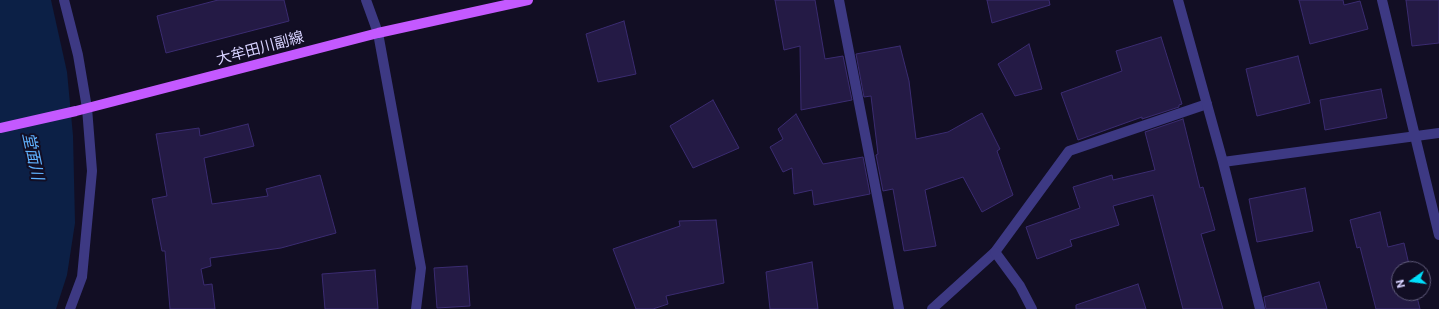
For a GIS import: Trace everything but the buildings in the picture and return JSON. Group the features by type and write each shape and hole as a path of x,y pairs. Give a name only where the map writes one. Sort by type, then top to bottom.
{"main road":[{"name":"大牟田川副線","path":"0,128 76,111 378,32 528,0"}],"street":[{"path":"64,0 78,55 87,108 92,171 82,277 70,309"},
{"path":"366,0 378,32 421,268 416,309"},
{"path":"839,0 899,309"},
{"path":"1178,0 1223,162 1259,309"},
{"path":"1382,0 1439,234"},
{"path":"932,309 995,252 1069,151 1207,104"},
{"path":"1223,162 1439,133"},
{"path":"995,252 1020,286 1032,309"}],"water":[{"name":"堂面川","path":"0,0 51,0 67,72 73,136 75,223 67,275 56,309 0,309"}]}
